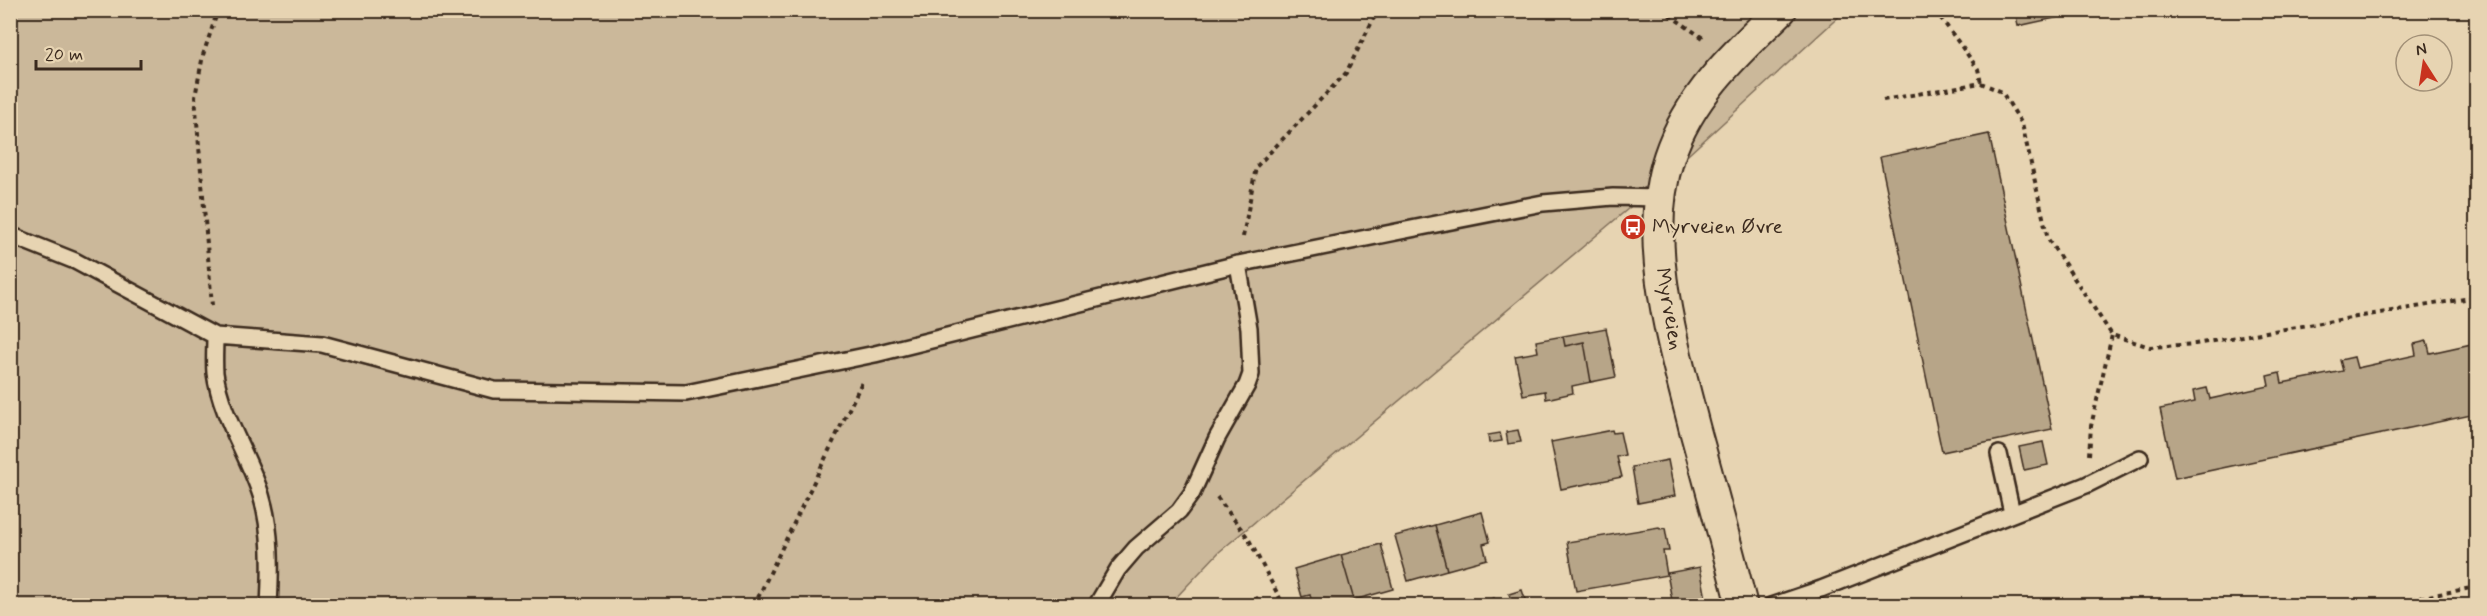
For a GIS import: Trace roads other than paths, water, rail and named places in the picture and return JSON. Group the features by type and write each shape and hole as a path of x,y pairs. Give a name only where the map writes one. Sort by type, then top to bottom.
{"street":[{"name":"Myrveien","path":"1742,606 1688,401 1670,320 1659,249 1660,198 1669,157 1699,98 1731,59 1781,10"}],"lane":[{"path":"10,235 75,261 215,336 322,344 494,390 686,393 875,354 1238,264 1543,203 1602,198 1660,198"},
{"path":"1096,606 1118,569 1136,548 1179,511 1201,476 1217,438 1240,399 1251,374 1249,328 1238,264"},
{"path":"215,336 215,375 253,474 268,525 269,606"},
{"path":"2000,454 2012,513"},
{"path":"1771,606 1821,589 2086,485 2140,458"}],"place":[{"name":"Myrveien Øvre","path":"1633,227"}]}
